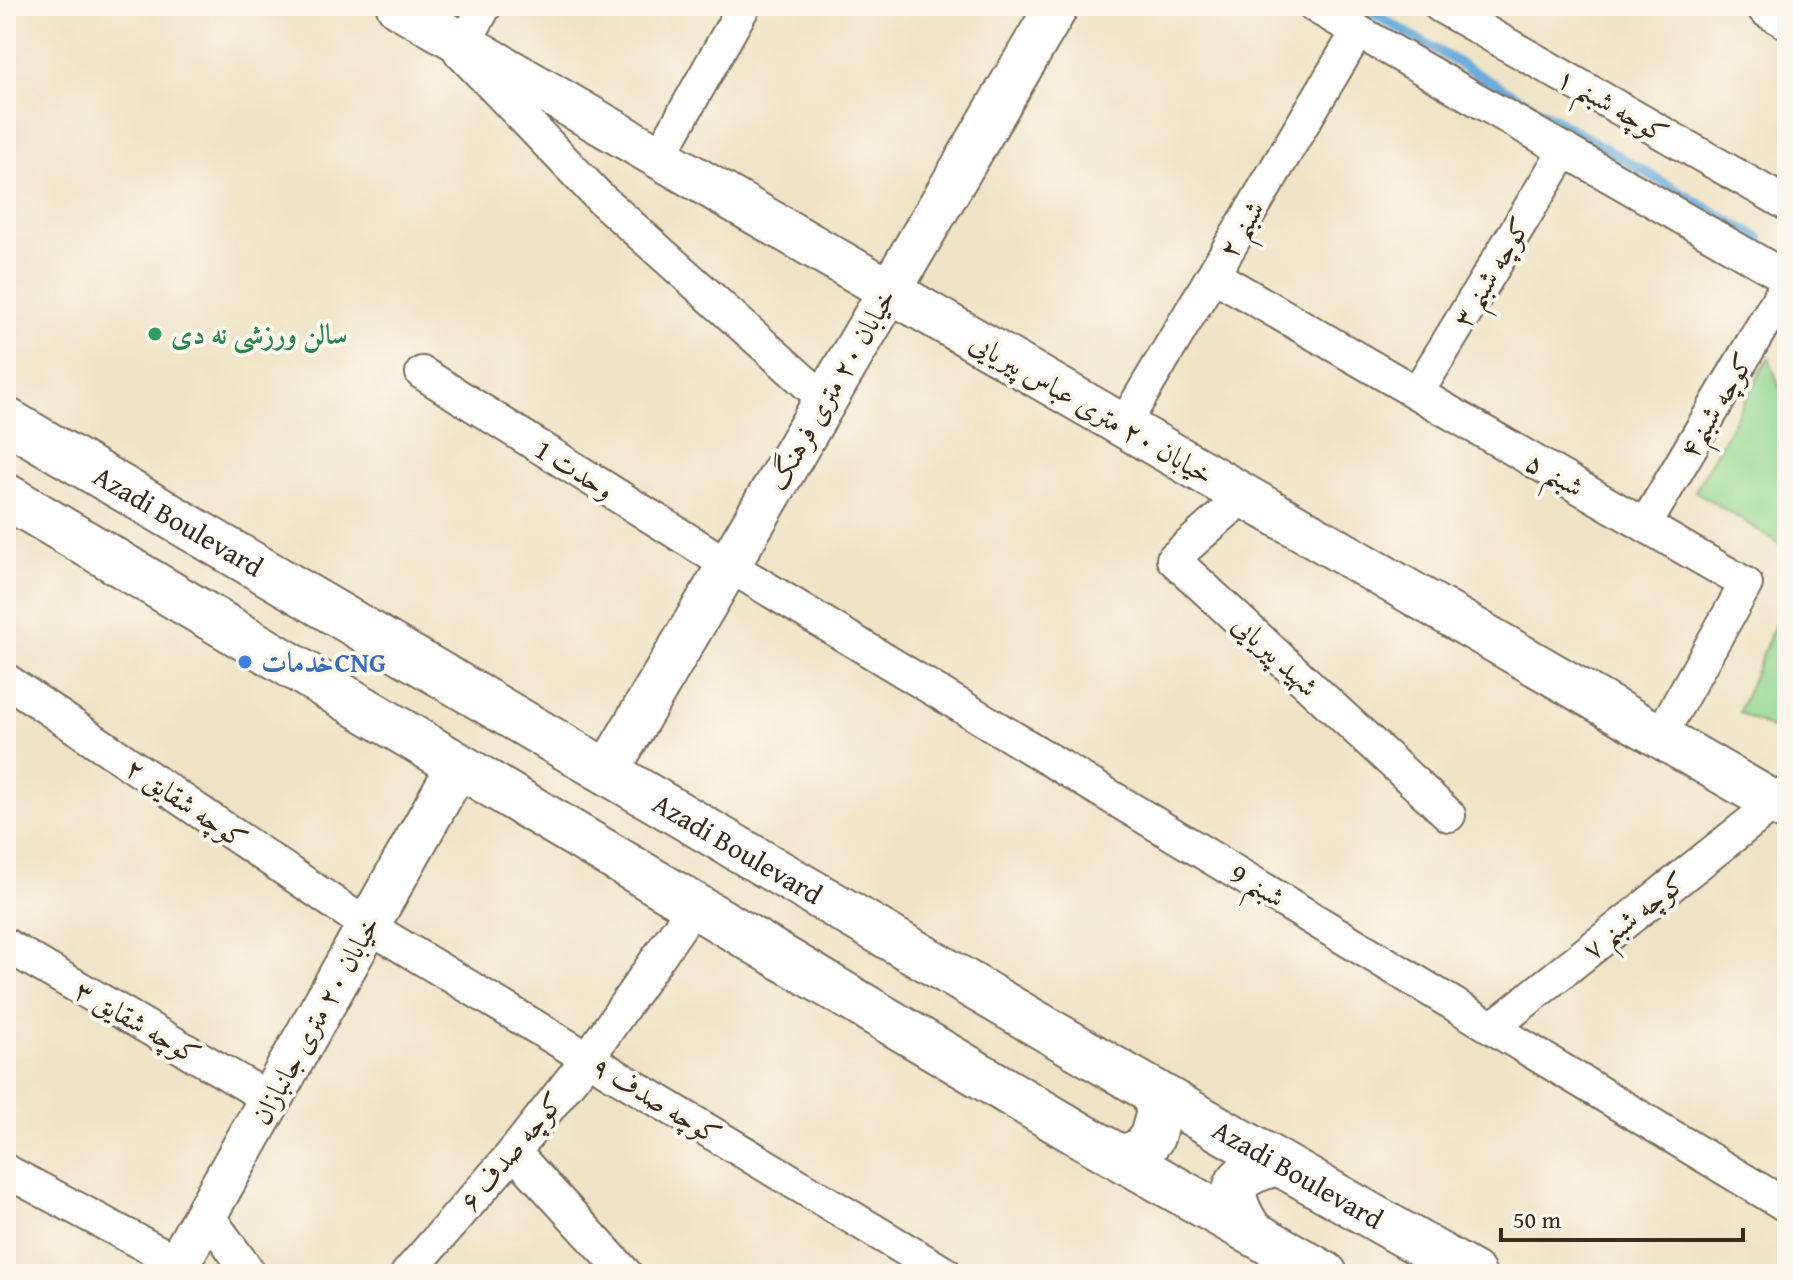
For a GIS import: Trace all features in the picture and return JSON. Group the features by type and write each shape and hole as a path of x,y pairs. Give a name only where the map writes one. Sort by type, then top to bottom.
{"main road":[{"name":"Azadi Boulevard","path":"6,420 1153,1091 1473,1274"},
{"path":"6,496 694,906 1325,1274"},
{"path":"1122,1158 1141,1151 1152,1137 1159,1112 1153,1091"},
{"path":"1251,1232 1237,1211 1233,1195 1238,1181 1253,1169 1278,1163"}],"street":[{"name":"خیابان ۲۰ متری عباس پیریایی","path":"398,6 1781,806"},
{"path":"485,6 450,36 600,198 825,400"},
{"path":"659,157 744,6"},
{"name":"خیابان ۲۰ متری فرهنگ","path":"607,772 1057,6"},
{"path":"1314,6 1787,278"},
{"name":"کوچه شبنم ۱","path":"1440,6 1787,204"},
{"path":"1768,6 1787,17"},
{"name":"شبنم ۲","path":"1123,426 1358,31"},
{"name":"کوچه شبنم ۳","path":"1417,393 1565,150"},
{"name":"شبنم ۵","path":"1213,275 1746,584 1660,736"},
{"name":"کوچه شبنم۴","path":"1645,525 1787,284"},
{"name":"وحدت 1","path":"422,373 728,565"},
{"name":"شهید پیریایی","path":"1244,496 1173,559 1449,815"},
{"name":"شبنم 9","path":"728,565 1787,1206"},
{"name":"کوچه شقایق ۲","path":"6,680 368,926"},
{"name":"خیابان ۲۰ متری جانبازان","path":"175,1268 458,766"},
{"name":"کوچه شبنم ۷","path":"1493,1027 1781,806"},
{"name":"کوچه صدف ۶","path":"407,1274 514,1152 588,1058 694,906"},
{"name":"کوچه صدف ۹","path":"368,926 946,1274"},
{"name":"کوچه شقایق ۳","path":"6,945 270,1099"},
{"path":"514,1152 626,1274"},
{"path":"6,1171 175,1268"},
{"path":"206,1213 250,1274"}],"green space":[{"path":"1769,357 1787,409 1787,548 1695,491"},
{"path":"1787,595 1787,737 1739,712"}],"waterway":[{"path":"1361,6 1760,239"}],"place":[{"name":"سالن ورزشی نه دی","path":"155,334"},
{"name":"خدماتCNG","path":"245,662"}]}
